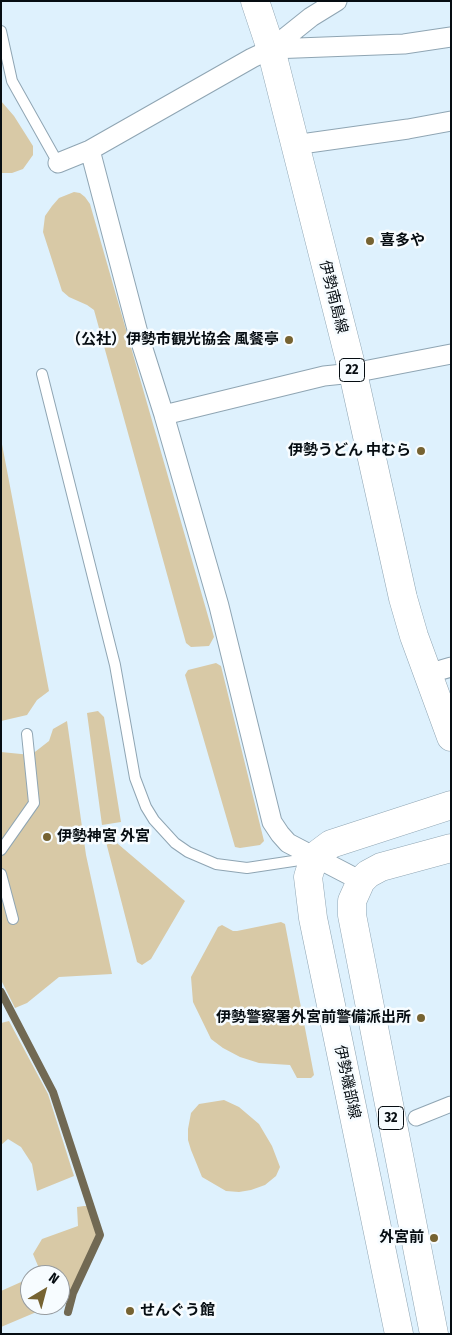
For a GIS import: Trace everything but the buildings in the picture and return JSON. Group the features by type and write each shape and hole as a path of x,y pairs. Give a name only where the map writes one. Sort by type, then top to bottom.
{"main road":[{"name":"伊勢南島線","path":"255,1 271,49 353,373 394,563 414,636 439,670 451,737"},
{"path":"316,857 336,842 451,805"},
{"path":"361,881 368,874 381,867 451,848"},
{"name":"伊勢磯部線","path":"316,857 310,869 308,882 313,918 399,1334"},
{"name":"32","path":"361,881 352,901 352,915 434,1334"}],"street":[{"path":"58,163 90,150 271,49 310,17 336,1"},
{"path":"271,49 404,44 451,37"},
{"path":"294,145 451,121"},
{"path":"90,150 138,333 164,414 218,606 272,822 288,842 361,881"},
{"path":"164,414 324,376 353,373 451,354"},
{"path":"416,1118 451,1104"}],"lane":[{"path":"1,31 12,82 58,163"},
{"path":"42,374 114,665 135,778 146,807 154,820 175,843 188,852 216,864 247,868 316,857"},
{"path":"1,850 34,802 27,734"},
{"path":"1,874 13,918"}],"shaded area":[{"path":"1,101 14,116 33,146 33,155 23,169 12,173 1,173"},
{"path":"74,192 80,193 90,204 214,637 209,646 191,647 186,643 94,310 69,297 62,291 43,232 45,216 52,206 59,198"},
{"path":"1,439 49,691 37,700 27,715 1,721"},
{"path":"216,663 221,666 264,841 260,845 235,847 185,675 188,670"},
{"path":"98,711 104,717 121,822 102,825 87,713"},
{"path":"67,721 86,855 112,974 59,977 27,1003 15,1008 1,980 1,752 31,755 49,741 53,729"},
{"path":"108,838 111,838 185,901 151,959 142,965 137,962 106,842"},
{"path":"281,922 285,924 314,1075 311,1078 297,1078 290,1065 259,1063 240,1057 223,1048 211,1039 193,1002 191,977 218,927 222,925 237,931"},
{"path":"9,1021 48,1094 74,1176 37,1191 32,1164 21,1147 8,1139 1,1145 1,1023"},
{"path":"224,1100 239,1107 259,1124 272,1146 280,1167 276,1176 265,1185 239,1192 226,1191 202,1177 188,1140 191,1113 199,1104"},
{"path":"87,1206 97,1234 70,1295 70,1265 38,1265 33,1254 42,1239 78,1226 77,1207"},
{"path":"20,1282 20,1315 29,1315 1,1327 1,1291"}],"waterway":[{"path":"1,992 53,1092 100,1235 73,1293 70,1304"}],"place":[{"name":"喜多や","path":"370,241"},
{"name":"（公社）伊勢市観光協会 風餐亭","path":"289,340"},
{"name":"伊勢うどん 中むら","path":"421,451"},
{"name":"伊勢神宮 外宮","path":"47,837"},
{"name":"伊勢警察署外宮前警備派出所","path":"421,1018"},
{"name":"外宮前","path":"434,1238"},
{"name":"せんぐう館","path":"130,1311"}]}
